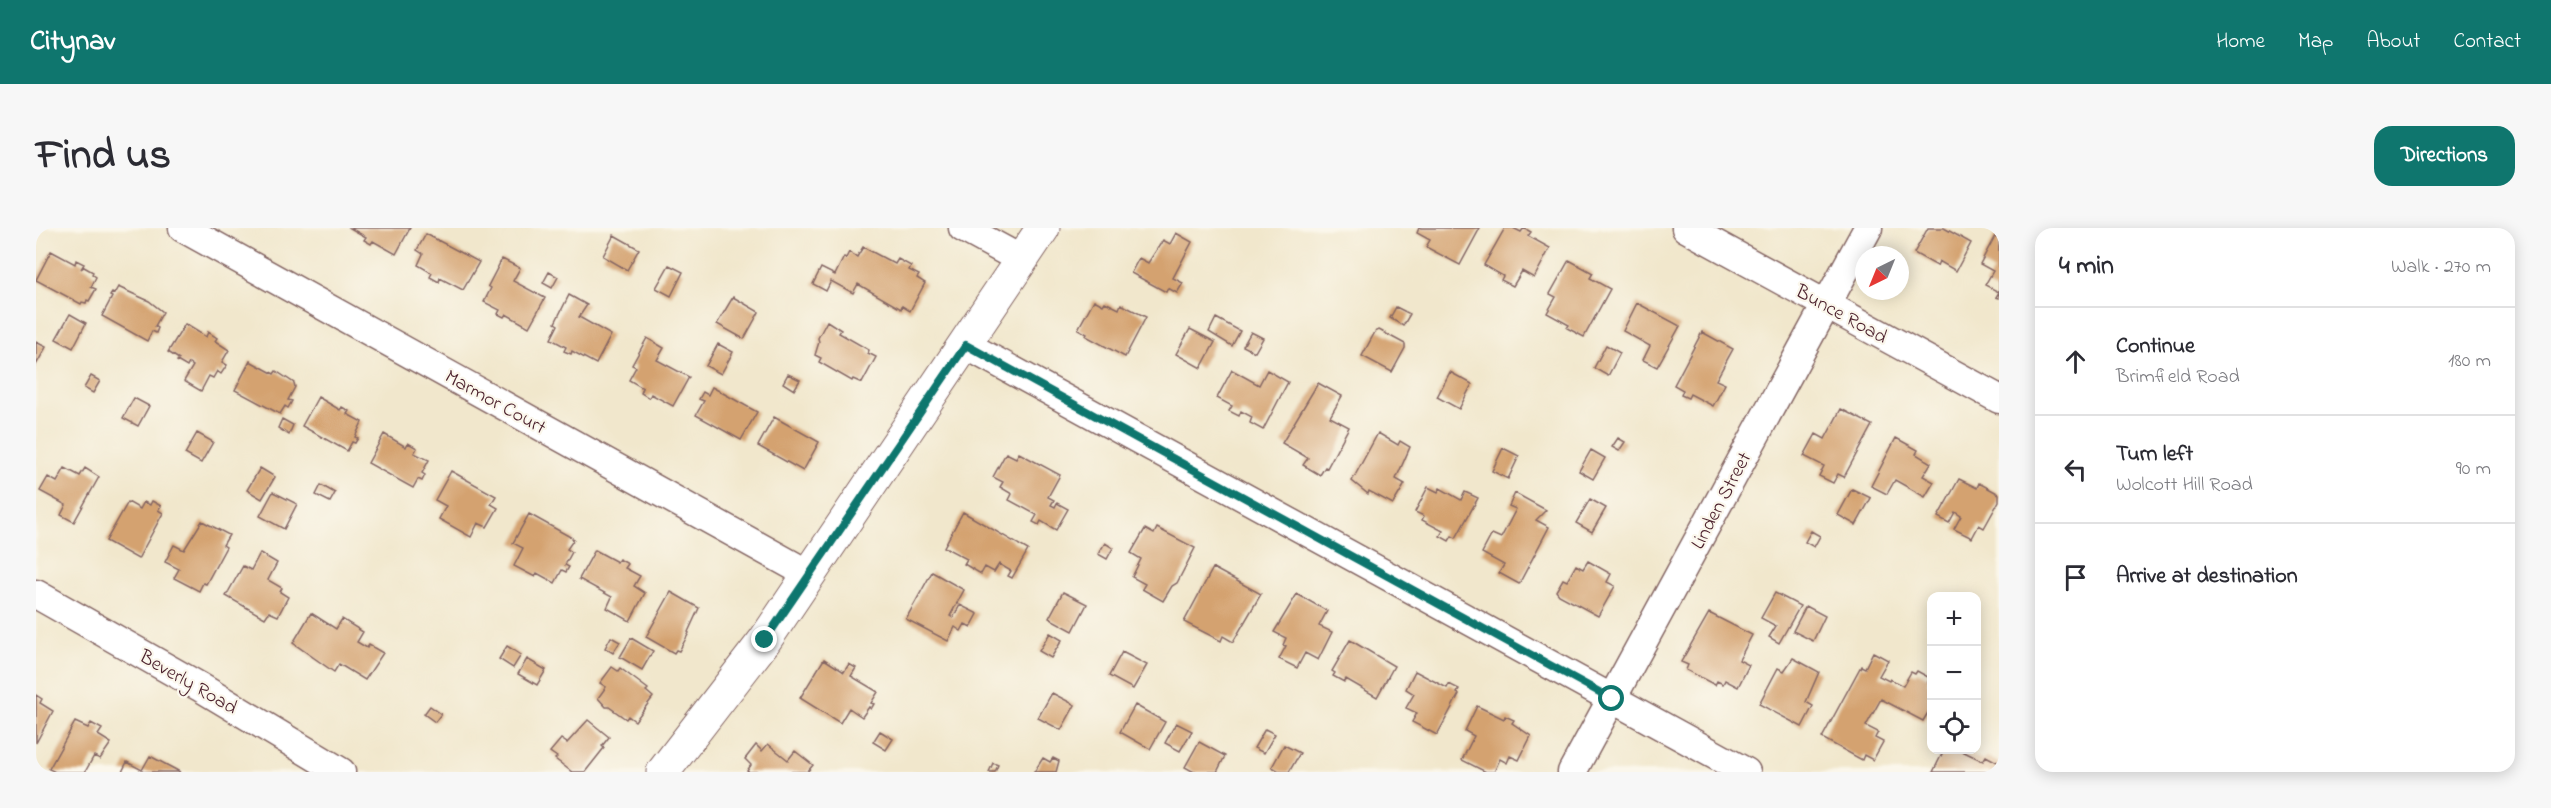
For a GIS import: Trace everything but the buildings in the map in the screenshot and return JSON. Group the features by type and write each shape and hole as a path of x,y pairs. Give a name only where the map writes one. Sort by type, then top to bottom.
{"street":[{"name":"Marmor Court","path":"183,228 810,575"},
{"path":"963,228 1022,260"},
{"path":"663,772 746,666 810,575 1043,228"},
{"name":"Bunce Road","path":"1686,228 1999,399"},
{"name":"Linden Street","path":"1572,772 1868,228"},
{"path":"966,345 1746,772"},
{"name":"Beverly Road","path":"36,594 210,693 340,772"}],"route":[{"path":"765,640 966,345 1612,699"}]}
